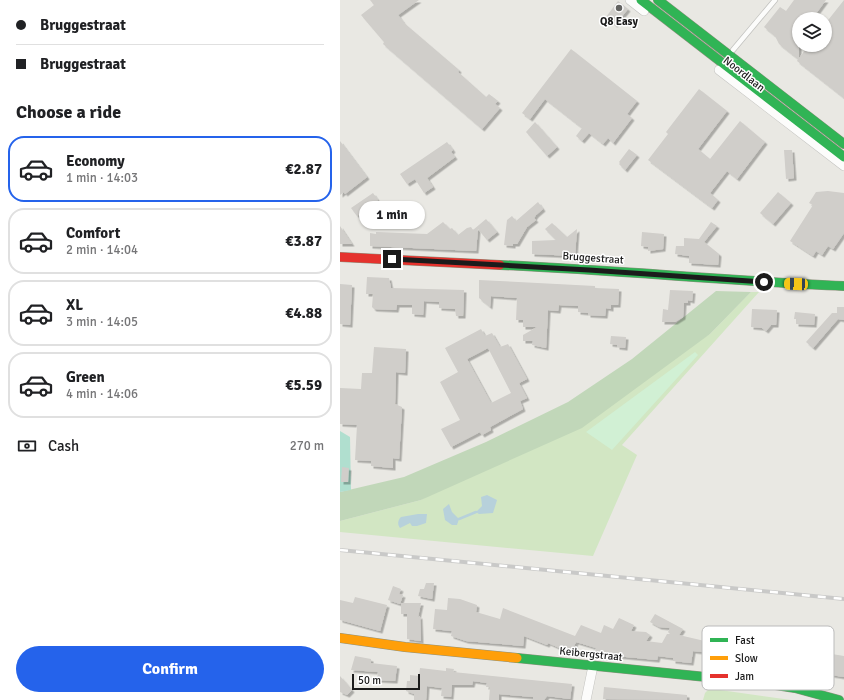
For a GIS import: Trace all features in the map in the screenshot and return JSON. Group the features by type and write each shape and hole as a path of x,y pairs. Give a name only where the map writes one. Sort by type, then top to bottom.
{"street":[{"name":"Noordlaan","path":"630,0 844,166"},
{"name":"Noordlaan","path":"641,0 844,157"},
{"name":"Noordlaan","path":"658,0 844,144"},
{"name":"Noordlaan","path":"714,43 727,45 844,136"},
{"name":"Bruggestraat","path":"340,257 589,270 733,281 844,286"},
{"name":"Keibergstraat","path":"340,638 405,647 702,677"},
{"path":"586,700 593,666"},
{"name":"Keibergstraat","path":"802,690 839,700"}],"lane":[{"path":"733,50 775,0"}],"green space":[{"path":"716,291 751,292 710,334 582,428 421,500 340,521 340,492 404,477 486,442 568,402 632,359"},
{"path":"751,292 759,292 622,445 637,455 593,556 340,532 340,521 421,500 710,334"},
{"path":"695,352 698,355 612,450 586,432"},
{"path":"340,431 350,437 351,490 340,492"},
{"path":"708,690 720,690 791,700 703,700 705,693"}],"water":[{"path":"487,495 497,500 493,513 479,514 476,512 482,506 481,497"},
{"path":"449,504 452,512 459,519 457,525 452,525 445,520 443,509"},
{"path":"427,514 426,523 412,526 410,523 400,528 398,525 401,517"}],"building":[{"path":"370,0 419,0 398,15 404,23 459,70 458,72 486,97 489,94 498,101 495,104 500,108 482,129 383,44 384,42 361,15 374,5"},
{"path":"794,0 826,0 817,12 792,12 792,52 799,52 799,58 804,52 832,52 832,15 844,0 844,98 797,61 798,59 779,44 775,36 764,27 780,7 786,11"},
{"path":"618,1 628,9 615,25 606,17"},
{"path":"571,49 637,101 627,114 632,118 613,143 608,138 603,144 589,133 582,141 576,136 582,128 545,99 530,119 522,113"},
{"path":"699,89 727,111 698,149 710,159 740,121 765,142 737,179 727,171 710,193 718,200 712,208 648,160 668,134 666,132"},
{"path":"535,122 557,147 547,156 526,132"},
{"path":"340,141 367,177 345,194 344,192 340,195"},
{"path":"447,142 453,150 451,152 455,157 427,178 433,187 424,193 415,179 407,184 400,174"},
{"path":"629,149 637,155 625,170 619,162"},
{"path":"784,150 792,150 794,178 786,179"},
{"path":"828,191 844,193 844,233 833,249 828,246 822,255 816,251 813,256 790,241 813,205 809,203 816,192"},
{"path":"778,192 791,203 773,224 760,213"},
{"path":"373,193 378,200 357,216 351,208"},
{"path":"538,202 543,209 534,218 536,220 527,227 517,244 513,244 513,246 504,245 507,220 512,216 516,221"},
{"path":"486,219 497,232 487,240 478,229 476,251 370,246 370,233 427,234 443,222 450,229 452,228 458,235 467,228 471,227 473,230"},
{"path":"711,222 717,226 704,242 719,254 718,265 689,263 689,256 675,254 676,246 684,246 684,238 699,239"},
{"path":"552,223 567,237 577,229 575,256 532,254 532,241 556,240 545,229"},
{"path":"340,226 352,244 340,244"},
{"path":"642,232 664,234 663,249 648,251 648,247 641,246"},
{"path":"367,277 389,278 391,288 464,290 463,316 456,316 455,309 439,308 439,302 424,301 423,315 412,314 412,305 397,305 396,310 374,309 372,307 373,294 366,294"},
{"path":"479,280 595,286 595,288 619,289 618,305 611,305 611,309 606,308 605,316 588,315 588,313 578,312 578,306 559,305 558,311 548,310 546,348 532,345 533,341 523,341 523,335 537,327 523,327 523,320 516,320 517,298 491,296 490,307 479,298"},
{"path":"340,284 352,285 350,325 340,324"},
{"path":"670,290 693,291 692,301 688,300 688,303 684,303 683,317 675,322 662,322 663,309 668,310"},
{"path":"837,307 844,307 844,320 838,319 813,348 806,342 832,313 837,313"},
{"path":"752,309 777,310 776,325 771,325 766,331 762,328 751,327"},
{"path":"795,312 815,314 814,325 796,324 796,319 794,319"},
{"path":"481,329 485,336 492,333 500,347 508,344 527,379 519,383 527,398 520,401 523,409 490,427 491,430 482,435 480,432 451,447 441,429 460,420 440,382 458,372 445,348","holes":["488,348 511,393 491,403 467,359"]},
{"path":"611,336 626,337 625,348 610,344"},
{"path":"374,347 406,349 405,373 396,372 395,404 402,407 399,459 393,458 393,468 371,466 371,461 355,460 357,425 340,424 340,388 361,389 362,373 372,373"},
{"path":"342,467 349,468 348,482 341,482"},
{"path":"426,583 434,583 432,599 418,596 420,589 424,589"},
{"path":"393,586 401,589 399,594 403,595 400,604 388,600"},
{"path":"355,597 387,605 380,631 340,620 340,600 353,603"},
{"path":"448,598 460,599 477,605 476,612 500,619 503,608 575,636 581,625 601,633 604,625 613,629 619,618 634,625 631,631 646,632 650,635 646,641 662,643 667,634 670,634 668,632 670,628 659,627 650,622 655,614 683,629 679,635 702,640 702,652 693,651 691,663 673,661 673,658 658,656 657,660 595,654 596,648 576,642 572,651 564,650 548,643 547,645 524,636 523,646 466,641 451,636 452,631 433,629 435,609 447,610"},
{"path":"401,603 421,603 418,617 420,616 421,641 407,639 407,614 401,614"},
{"path":"834,654 844,656 844,677 834,675"},
{"path":"355,656 371,659 371,663 397,666 395,681 377,680 378,672 351,670"},
{"path":"420,668 446,671 446,668 454,669 453,672 572,684 570,699 547,696 544,700 533,700 533,697 499,694 499,700 489,700 490,687 486,687 487,683 473,681 472,685 452,685 451,697 441,696 442,688 427,686 426,700 414,700 414,694 406,691 407,681 410,681 410,675 419,676"},
{"path":"340,676 352,690 347,695 340,692"},
{"path":"604,687 687,695 687,700 603,699"}],"waterway":[{"path":"459,519 476,512"}],"railway":[{"path":"340,550 844,599"}],"traffic: fast":[{"path":"641,0 844,157"},
{"path":"658,0 844,144"},
{"path":"500,265 844,286"},
{"path":"517,658 702,677"},
{"path":"802,690 839,700"}],"traffic: slow":[{"path":"340,638 405,647 517,658"}],"traffic: jam":[{"path":"340,257 500,265"}],"place":[{"name":"Q8 Easy","path":"619,8"}],"route":[{"path":"392,259 764,282"}]}
